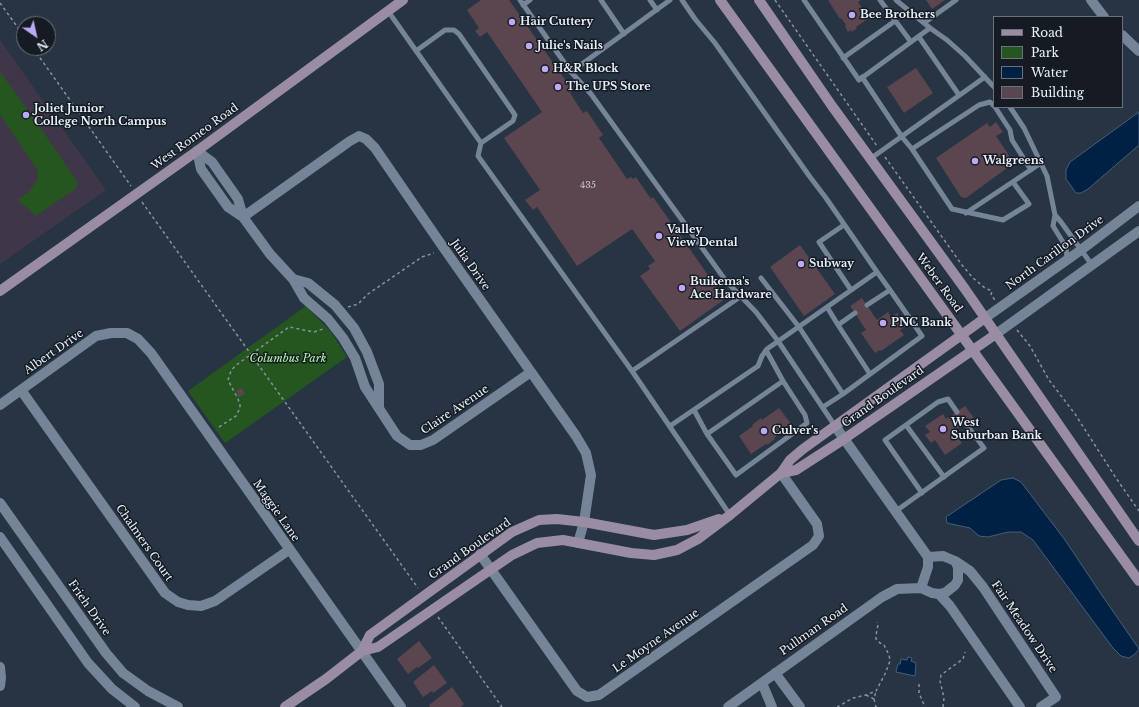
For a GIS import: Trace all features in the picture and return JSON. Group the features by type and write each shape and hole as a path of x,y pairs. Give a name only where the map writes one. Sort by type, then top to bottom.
{"main road":[{"name":"West Romeo Road","path":"0,291 198,151 403,0"},
{"name":"Weber Road","path":"720,0 1139,581"},
{"name":"Weber Road","path":"758,0 870,159 985,318 1139,541"},
{"name":"Grand Boulevard","path":"362,651 378,648 512,555 537,543 563,540 631,553 654,555 677,550 698,539 781,473 790,460 808,444 985,318"},
{"name":"Grand Boulevard","path":"781,473 796,470 844,439 996,334"},
{"name":"Grand Boulevard","path":"285,707 326,679 362,651 370,635 480,554 512,532 539,520 557,519 584,522 654,535 688,530 730,515"}],"street":[{"path":"1091,0 1103,16"},
{"path":"1123,36 1139,51"},
{"name":"Julia Drive","path":"243,217 350,140 359,136 366,139 375,148 576,436 586,453 591,475 584,522 578,543"},
{"name":"Claire Avenue","path":"198,151 201,170 228,207 243,217 270,254 293,279 304,298 331,323 343,338 355,358 365,387 380,407 398,436 410,445 421,446 433,440 531,372"},
{"name":"North Carillon Drive","path":"985,318 1081,250 1139,206"},
{"path":"996,334 1139,231"},
{"name":"Claire Avenue","path":"293,279 308,283 335,305 354,328 367,352 379,384 380,407"},
{"name":"Albert Drive","path":"0,405 96,336 111,333 127,333"},
{"name":"Maggie Lane","path":"127,333 138,340 151,353 401,707"},
{"name":"Chalmers Court","path":"21,390 165,592 178,602 202,606 214,601 289,550"},
{"path":"835,426 928,557 928,567 921,588 932,593 945,593 955,585 958,580 959,573 955,561"},
{"name":"Le Moyne Avenue","path":"480,554 577,691 587,697 599,696 813,544 819,536 817,524 781,473"},
{"name":"Frieh Drive","path":"0,502 110,658 123,673 142,687 178,707"},
{"path":"0,537 88,663 112,689 135,707"},
{"name":"Fair Meadow Drive","path":"928,557 943,556 955,561 970,571 983,587 1056,697 1041,707"},
{"name":"Pullman Road","path":"728,707 882,597 897,589 921,588"},
{"path":"939,594 950,606 1020,707"},
{"path":"0,667 0,686"},
{"path":"775,673 800,707"},
{"path":"762,683 772,707"}],"lane":[{"path":"520,0 571,72 591,94 726,281 756,312 778,341 835,426"},
{"path":"523,5 530,0"},
{"path":"601,0 624,34"},
{"path":"650,0 657,10"},
{"path":"571,72 670,0"},
{"path":"682,0 695,19 715,43 826,198 922,336 823,407"},
{"path":"804,0 858,80 930,28"},
{"path":"880,0 911,42"},
{"path":"896,0 947,40 965,56 993,86"},
{"path":"924,23 956,0"},
{"path":"388,11 481,143"},
{"path":"843,58 896,21"},
{"path":"416,51 445,30 454,30 459,34 515,115 513,121 481,143 478,156 632,371 730,515"},
{"path":"918,37 959,95"},
{"path":"862,77 952,209 1003,220 1029,204 1013,182"},
{"path":"870,159 985,78"},
{"path":"912,149 979,105 990,102 993,106"},
{"path":"995,108 999,111 1010,130 1012,140 1031,170"},
{"path":"1011,108 1024,128 1047,176 1055,215 1053,226 1066,247 1067,259"},
{"path":"966,213 1041,163"},
{"path":"1055,215 1092,266"},
{"path":"844,225 819,242 851,290"},
{"path":"670,426 758,366 766,350 877,272"},
{"path":"761,278 799,327 842,394"},
{"path":"867,305 890,290"},
{"path":"632,371 740,296"},
{"path":"827,307 870,374"},
{"path":"838,325 855,313"},
{"path":"694,410 708,434 736,475 807,423 805,415 783,381 766,350"},
{"path":"708,434 783,381"},
{"path":"922,493 885,440 938,402 948,400 957,412"},
{"path":"896,512 984,448 966,424"},
{"path":"906,425 944,477"}],"path":[{"path":"775,0 962,265 973,278 985,288 992,291 991,295 994,299"},
{"path":"0,3 16,25"},
{"path":"38,56 137,194"},
{"path":"145,206 423,596"},
{"path":"341,312 348,306 358,304 368,294 422,257 434,254"},
{"path":"219,427 236,416 240,405 230,385 229,376 235,366 289,327 314,332 327,327 331,323"},
{"path":"1019,332 1030,346 1050,380 1075,414 1139,511"},
{"path":"433,609 502,707"},
{"path":"876,707 874,699 876,691 890,661 884,645 876,639 877,622"},
{"path":"943,707 944,698 940,681 941,675 963,659 965,652"},
{"path":"919,684 919,692 925,707"},
{"path":"837,707 853,698 876,691"},
{"path":"866,695 874,699"}],"shaded area":[{"name":"Joliet Junior College North Campus","path":"0,40 106,190 0,264"}],"green space":[{"path":"0,72 78,183 75,189 37,215 19,202 19,199 29,192 36,182 38,176 37,169 0,114"},
{"name":"Columbus Park","path":"306,306 331,332 347,357 225,443 188,391"}],"water":[{"path":"1139,112 1139,145 1088,189 1081,193 1076,193 1066,179 1066,170 1070,162"},
{"path":"1013,478 1021,482 1065,540 1139,649 1135,654 1129,658 1121,656 1113,648 1033,540 1021,532 1008,532 988,537 979,536 970,528 947,523 946,517 1001,480"},
{"path":"908,657 912,658 911,661 916,663 915,676 896,672 901,659 907,660"}],"building":[{"path":"481,0 509,0 573,91 570,93 583,113 587,111 603,135 599,138 627,179 631,177 633,179 636,177 651,199 653,197 725,299 680,331 640,276 650,269 648,266 655,261 632,229 577,266 537,207 533,210 525,200 540,190 504,138 542,112 487,32 480,37 475,31 479,28 467,10"},
{"name":"Bee Brothers","path":"828,0 861,0 858,2 869,18 856,27 857,28 852,32 851,30 848,32 845,26 846,25 841,18 840,19"},
{"path":"926,0 945,0 932,9"},
{"path":"916,68 933,93 904,113 887,87"},
{"name":"Walgreens","path":"996,122 1003,132 996,136 1014,163 966,198 961,197 936,158 987,123 990,127"},
{"path":"800,245 835,294 804,316 770,267"},
{"name":"PNC Bank","path":"862,298 877,320 888,312 891,317 897,313 906,326 900,330 904,335 881,351 880,350 875,353 861,333 866,330 850,306"},
{"path":"242,388 245,394 239,397 236,391"},
{"name":"West Suburban Bank","path":"965,406 974,418 954,431 962,443 945,455 935,440 931,443 925,435 930,432 925,426 943,414 946,419"},
{"name":"Culver's","path":"779,408 792,425 767,445 766,444 751,454 739,436 761,418 762,420"},
{"path":"419,641 432,658 408,674 397,659"},
{"path":"434,665 447,683 433,693 432,691 423,697 413,682"},
{"path":"452,687 464,704 461,707 430,707 429,705"}],"place":[{"name":"Bee Brothers","path":"852,15"},
{"name":"Hair Cuttery","path":"512,22"},
{"name":"Julie's Nails","path":"529,46"},
{"name":"H&R Block","path":"545,69"},
{"name":"The UPS Store","path":"558,87"},
{"name":"Joliet Junior College North Campus","path":"26,115"},
{"name":"Walgreens","path":"975,161"},
{"name":"Valley View Dental","path":"659,236"},
{"name":"Subway","path":"801,264"},
{"name":"Buikema's Ace Hardware","path":"682,288"},
{"name":"PNC Bank","path":"883,323"},
{"name":"West Suburban Bank","path":"943,429"},
{"name":"Culver's","path":"764,431"}]}
